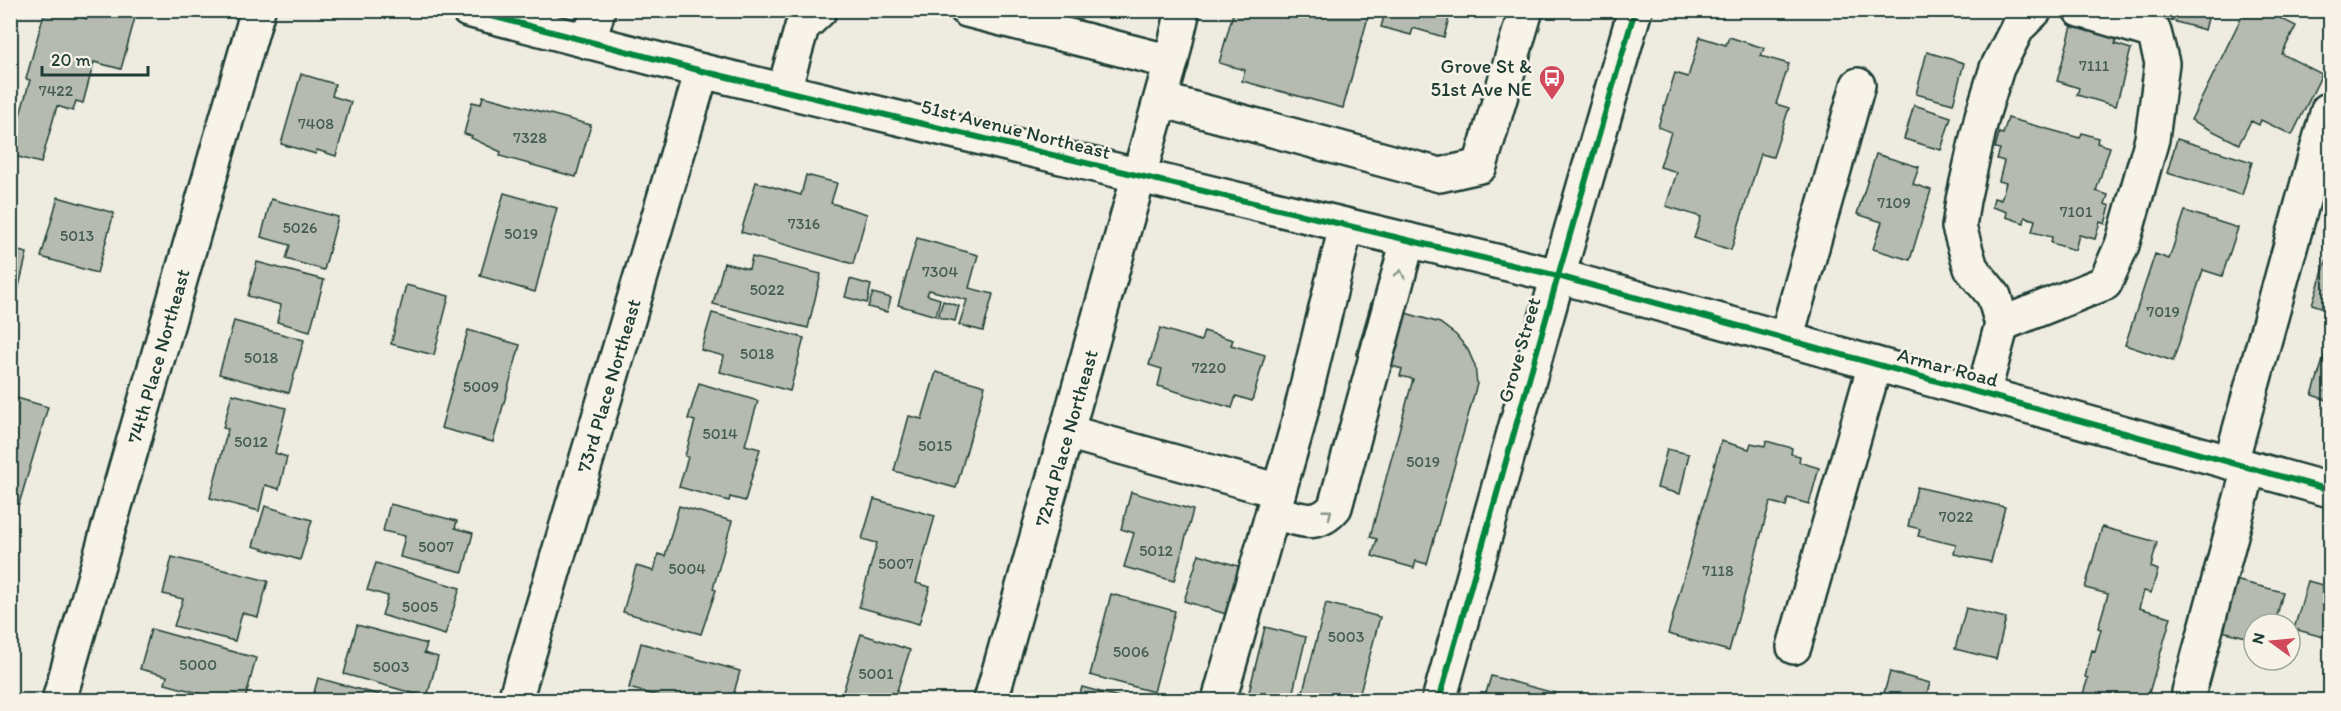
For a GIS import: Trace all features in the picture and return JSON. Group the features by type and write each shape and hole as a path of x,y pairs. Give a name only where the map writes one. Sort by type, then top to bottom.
{"street":[{"name":"74th Place Northeast","path":"59,700 258,10"},
{"name":"51st Avenue Northeast","path":"468,10 702,71 1557,276"},
{"path":"589,42 598,10"},
{"path":"784,90 802,27 820,10"},
{"path":"967,10 1171,62"},
{"name":"72nd Place Northeast","path":"991,700 1140,176 1184,10"},
{"path":"1161,100 1440,175 1480,166 1526,10"},
{"name":"Grove Street","path":"1439,700 1557,276 1635,10"},
{"path":"1983,394 2002,324 1994,296 1971,268 1959,227 1982,116 1997,68 2018,27 2035,10"},
{"path":"2002,324 2105,283 2122,245 2151,139 2162,63 2154,32 2080,10"},
{"name":"73rd Place Northeast","path":"514,700 702,71"},
{"path":"1786,339 1858,85"},
{"path":"2189,692 2240,465 2328,110"},
{"path":"1220,700 1276,501 1346,226"},
{"path":"1067,432 1276,501 1313,522 1329,514 1335,507 1408,240"},
{"name":"Armar Road","path":"1557,276 2331,490"},
{"path":"1794,647 1875,364"}],"building":[{"path":"45,10 58,10 87,19 89,10 124,10 136,14 121,69 94,62 83,103 76,101 73,111 57,106 41,163 10,155 10,150 30,80 26,79"},
{"path":"1234,10 1370,10 1343,108 1242,81 1245,70 1219,63"},
{"path":"1375,10 1451,10 1444,37 1413,28 1411,35 1381,27 1385,13"},
{"path":"2133,10 2210,10 2205,30"},
{"path":"2245,10 2264,10 2296,26 2282,54 2322,74 2292,135 2261,120 2259,125 2251,121 2239,144 2191,120"},
{"path":"2087,25 2106,30 2104,35 2117,38 2115,44 2131,49 2116,106 2077,95 2079,88 2057,81 2072,26 2086,30"},
{"path":"1700,37 1726,45 1729,37 1764,48 1761,56 1789,64 1776,104 1789,108 1773,157 1761,154 1731,250 1694,238 1701,217 1666,206 1677,172 1660,167 1671,132 1658,127 1675,73 1688,77"},
{"path":"1927,52 1964,63 1953,104 1916,94"},
{"path":"301,74 335,84 332,96 351,102 336,156 317,150 316,154 281,144"},
{"path":"483,96 591,125 576,177 500,156 501,152 464,134 472,102 481,104"},
{"path":"1914,105 1951,117 1941,150 1904,139"},
{"path":"2008,118 2080,138 2082,133 2098,138 2097,143 2110,147 2096,191 2108,195 2105,204 2110,206 2105,224 2100,222 2095,239 2079,235 2075,250 2051,243 2052,237 2032,232 2035,220 2025,217 2024,223 2006,217 2007,212 1992,207 1994,198 2001,200 2006,183 1999,181 2004,161 1997,159 2000,149 1995,148 1999,133 2003,134"},
{"path":"2177,139 2252,162 2242,195 2167,173"},
{"path":"1876,154 1919,167 1913,184 1931,190 1910,260 1873,249 1882,222 1857,214"},
{"path":"806,175 837,183 831,203 867,214 853,264 741,232 756,182 801,195"},
{"path":"504,193 557,208 535,292 480,276"},
{"path":"58,197 114,213 97,273 41,257"},
{"path":"271,199 338,217 324,270 286,259 290,245 261,237"},
{"path":"2185,211 2238,228 2222,276 2203,270 2173,361 2125,345 2155,254 2169,259"},
{"path":"917,238 978,255 969,288 993,294 983,331 959,325 967,300 929,290 927,295 940,299 936,316 898,305"},
{"path":"10,249 27,253 17,295 10,294"},
{"path":"2330,250 2330,310 2312,304"},
{"path":"752,257 821,274 808,328 713,304 724,263 749,269"},
{"path":"257,262 324,280 310,331 277,322 281,305 248,296"},
{"path":"850,279 871,285 867,303 845,297"},
{"path":"406,285 449,296 434,355 391,344"},
{"path":"873,293 891,298 887,312 868,307"},
{"path":"943,301 959,306 955,321 938,317"},
{"path":"1371,303 1440,323 1456,335 1468,350 1475,366 1477,384 1427,564 1416,561 1414,568 1372,556 1377,539 1370,537 1413,379 1400,376 1402,369 1356,355"},
{"path":"712,313 804,338 790,391 720,372 724,356 701,350"},
{"path":"234,321 304,340 289,393 219,374"},
{"path":"1160,328 1201,341 1204,331 1233,340 1231,345 1265,355 1252,401 1236,396 1232,408 1158,386 1162,369 1149,365"},
{"path":"468,330 520,345 493,442 441,428"},
{"path":"2330,338 2330,401 2312,395"},
{"path":"936,372 985,386 956,488 894,471 909,416 922,419"},
{"path":"699,383 758,401 745,445 760,449 745,501 730,497 729,501 679,487 695,421 688,419"},
{"path":"232,394 286,408 275,453 287,457 279,489 265,485 259,511 210,498 228,429 223,428"},
{"path":"10,396 48,407 19,504 10,501"},
{"path":"1721,441 1749,449 1751,443 1765,446 1766,441 1792,448 1791,454 1800,456 1799,462 1819,468 1809,504 1788,498 1786,506 1770,502 1729,651 1668,634"},
{"path":"1667,449 1689,454 1680,494 1657,488"},
{"path":"1917,487 2005,507 1991,562 1954,554 1956,545 1918,536 1920,529 1908,526"},
{"path":"1131,492 1193,510 1174,581 1124,567 1134,533 1121,529"},
{"path":"874,499 935,516 916,583 930,587 919,624 859,607 877,543 862,539"},
{"path":"390,504 457,521 455,528 473,533 463,572 400,557 405,536 383,531"},
{"path":"265,506 312,520 300,560 253,546"},
{"path":"679,506 732,521 713,589 716,590 701,634 623,612 636,566 654,571 658,554 665,556"},
{"path":"2102,527 2157,542 2151,567 2158,570 2151,593 2144,591 2139,608 2171,617 2147,700 2081,700 2088,678 2085,677 2092,650 2095,651 2101,629 2098,628 2108,594 2085,588"},
{"path":"1199,554 1241,567 1226,614 1184,601"},
{"path":"172,557 268,581 258,617 242,613 235,641 174,626 183,599 163,594"},
{"path":"376,563 460,588 445,635 382,615 388,596 367,590"},
{"path":"2231,579 2283,592 2278,612 2242,612 2242,636 2218,630"},
{"path":"2308,581 2330,587 2330,639 2302,631 2302,612 2299,612"},
{"path":"1111,594 1175,611 1154,692 1090,675"},
{"path":"1326,603 1380,617 1358,700 1323,700 1302,695"},
{"path":"1966,608 2006,618 1996,659 1955,649"},
{"path":"357,625 427,644 424,653 438,657 427,697 344,674"},
{"path":"1265,627 1306,637 1291,700 1247,700"},
{"path":"151,629 256,658 245,700 225,700 165,684 167,676 140,669"},
{"path":"861,634 910,650 894,700 831,700 832,696 841,698"},
{"path":"641,643 740,671 732,700 671,700 629,688"},
{"path":"1890,672 1930,683 1925,700 1882,700"},
{"path":"1491,676 1562,695 1560,700 1484,700"},
{"path":"318,678 398,700 312,700"},
{"path":"1082,687 1130,700 1078,700"}],"cycle path":[{"path":"468,10 702,71 1558,276 2330,490"},
{"path":"1439,700 1635,10"}],"place":[{"name":"Grove St & 51st Ave NE","path":"1552,101"}]}
